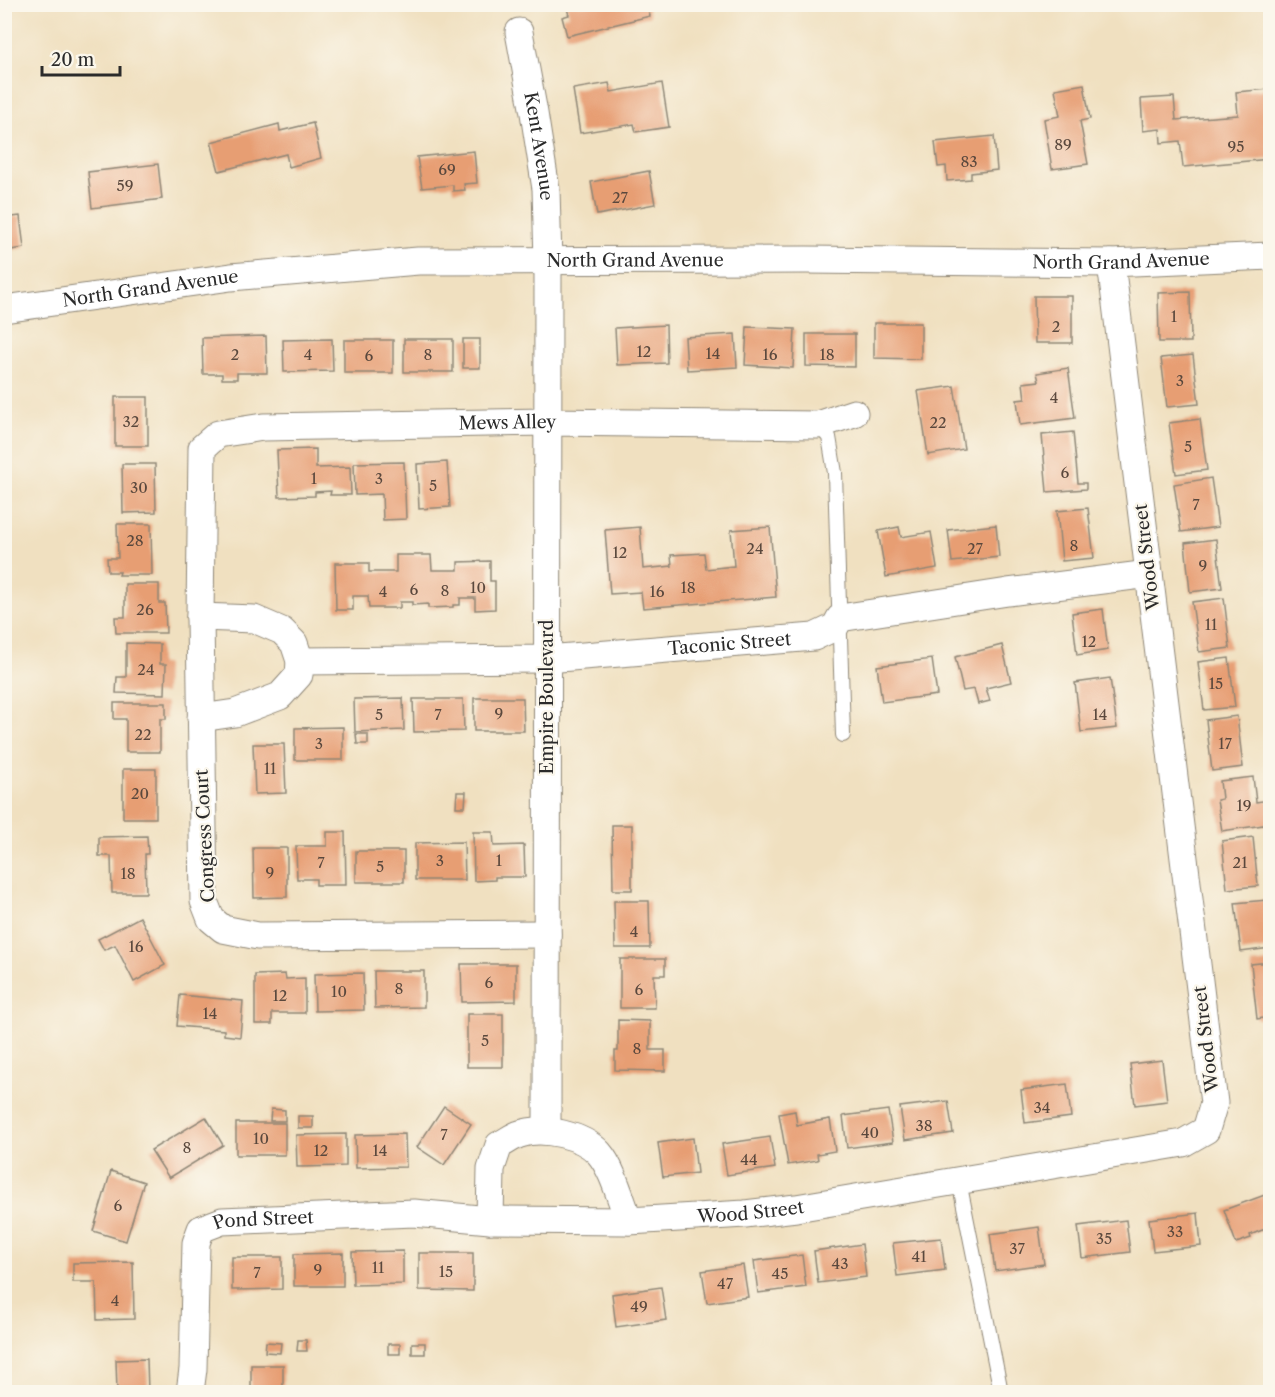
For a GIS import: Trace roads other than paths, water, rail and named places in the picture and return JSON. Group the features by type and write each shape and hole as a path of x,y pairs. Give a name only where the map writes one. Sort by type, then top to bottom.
{"street":[{"name":"Kent Avenue","path":"519,32 546,189 548,262"},
{"name":"North Grand Avenue","path":"4,309 220,279 418,261 806,260 1111,263 1270,256"},
{"name":"Empire Boulevard","path":"547,1131 548,262"},
{"name":"Wood Street","path":"490,1220 629,1221 745,1214 796,1208 1183,1143 1206,1131 1214,1103 1111,263"},
{"name":"Mews Alley","path":"202,448 218,434 263,427 548,422 818,425 854,413"},
{"name":"Congress Court","path":"202,448 200,617 204,901 211,919 223,929 258,936 547,934"},
{"name":"Taconic Street","path":"300,661 547,659 814,637 835,627 840,618 1008,592 1149,574"},
{"path":"200,617 254,619 282,632 294,643 300,661 298,675 280,696 235,713 201,718"},
{"path":"490,1220 491,1169 500,1146 520,1134 547,1131 577,1138 598,1152 608,1169 629,1221"},
{"name":"Pond Street","path":"190,1392 193,1369 196,1243 201,1229 222,1221 414,1213 490,1220"}],"lane":[{"path":"818,425 829,437 835,473 843,735"},
{"path":"959,1181 1001,1392"}]}
